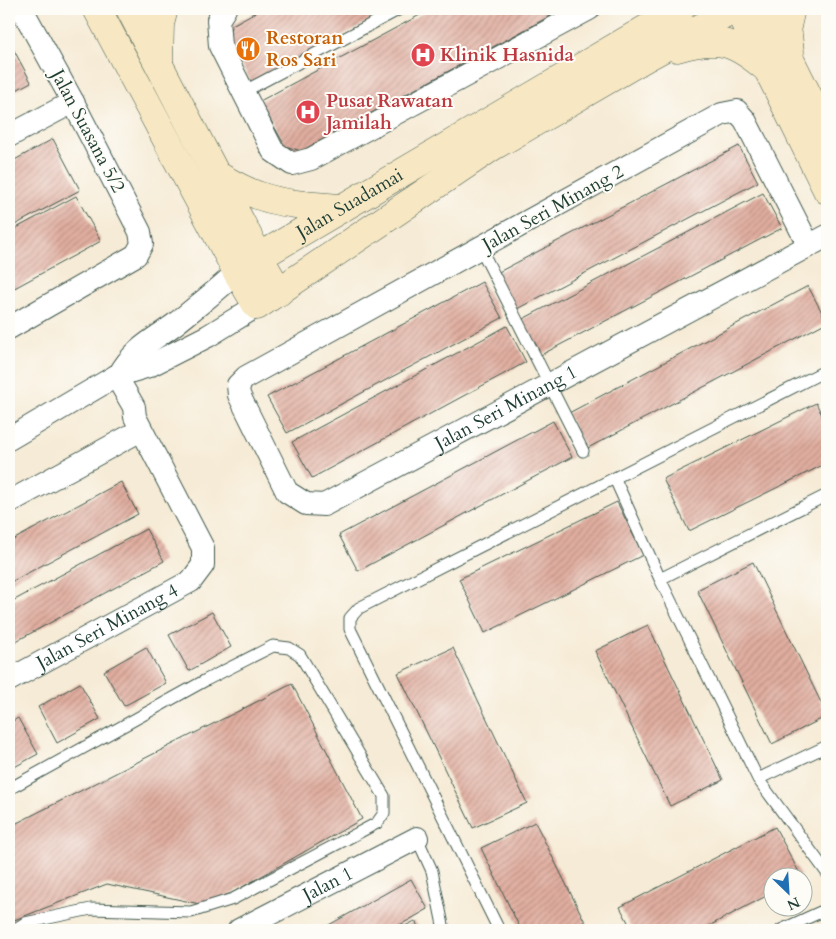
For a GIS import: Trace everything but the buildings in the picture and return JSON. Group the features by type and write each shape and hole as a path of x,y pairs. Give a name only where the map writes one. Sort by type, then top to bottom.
{"main road":[{"path":"118,9 158,64 215,174 248,264"},
{"path":"118,9 112,23 116,42 268,299"},
{"path":"158,64 160,24 164,9"},
{"name":"Jalan Suadamai","path":"248,264 680,9"},
{"path":"737,9 780,64 827,134"},
{"name":"Jalan Suadamai","path":"268,299 492,148 647,57 737,9"},
{"path":"765,9 780,64 827,190"},
{"path":"780,64 791,9"},
{"path":"647,57 682,47 719,42 780,64"},
{"path":"215,174 242,189 276,201 307,206 342,208"}],"street":[{"name":"Jalan Suasana 5/2","path":"9,328 136,255 142,244 140,232 73,102 22,9"},
{"path":"222,15 220,46 273,151 292,164 311,159 576,12"},
{"path":"9,136 73,102"},
{"name":"Jalan Seri Minang 2","path":"238,385 246,377 722,114 737,112 745,120 818,241"},
{"name":"Jalan Seri Minang 1","path":"238,385 239,395 287,492 306,504 324,505 818,241"},
{"path":"114,377 138,350 174,324 248,264"},
{"path":"9,439 114,377 149,366 208,336 268,299"},
{"path":"9,502 133,417 134,407 114,377"},
{"name":"Jalan Seri Minang 4","path":"9,680 191,580 202,565 203,548 133,417"},
{"name":"Jalan 1","path":"239,930 417,838"}],"lane":[{"path":"242,92 400,9"},
{"path":"480,248 583,450"},
{"path":"498,930 350,629 350,618 359,608 827,370"},
{"path":"615,479 660,579 758,779 827,873"},
{"path":"660,579 827,495"},
{"path":"9,789 206,680 273,646 289,648 300,655 384,796 384,813 377,823 234,899 191,912 91,909 25,923 14,930"},
{"path":"758,779 827,746"},
{"path":"417,838 432,870 444,930"},
{"path":"781,930 827,909"}],"place":[{"name":"Restoran Ros Sari","path":"248,49"},
{"name":"Klinik Hasnida","path":"423,55"},
{"name":"Pusat Rawatan Jamilah","path":"308,112"}]}
